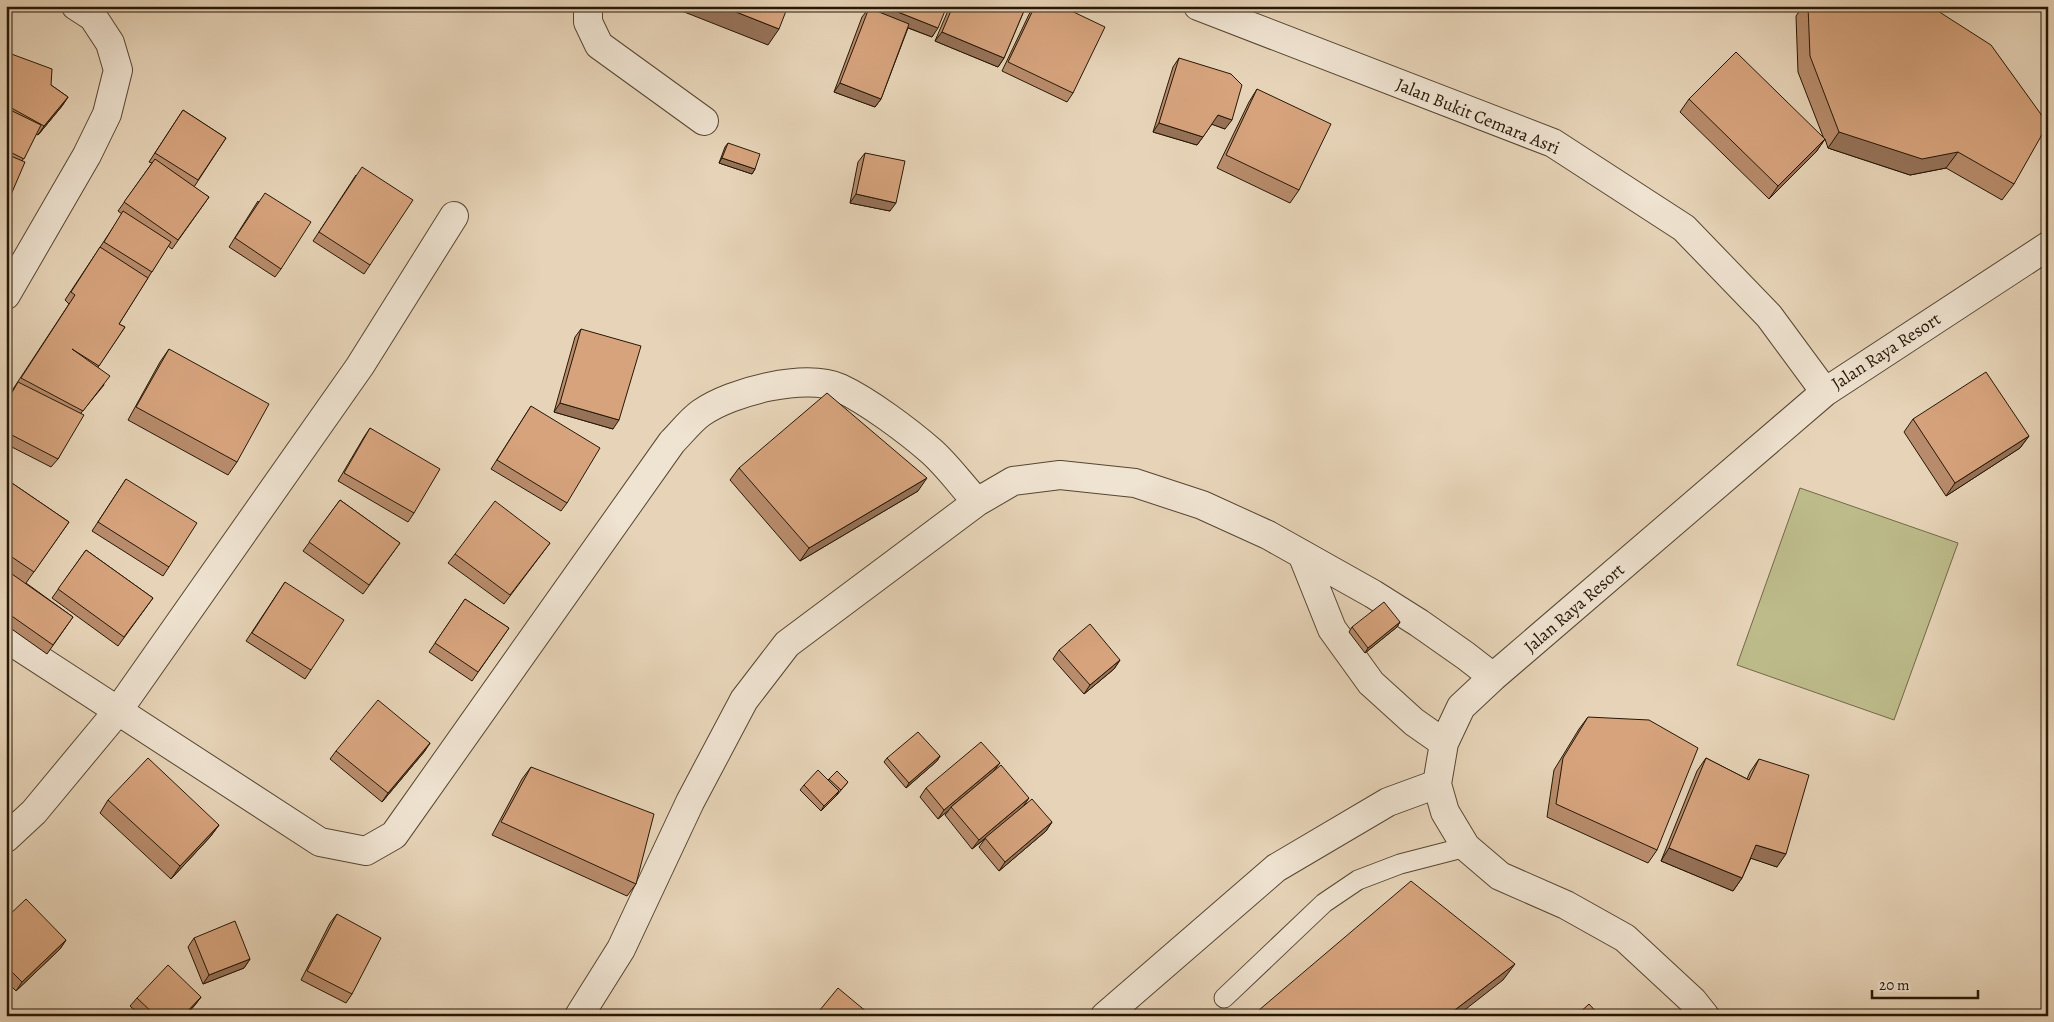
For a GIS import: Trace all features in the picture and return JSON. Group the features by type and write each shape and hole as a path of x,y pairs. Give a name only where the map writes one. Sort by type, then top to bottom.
{"street":[{"path":"6,295 87,155 108,114 118,70 110,43 93,17 76,6"},
{"path":"588,6 588,22 599,45 704,121"},
{"name":"Jalan Bukit Cemara Asri","path":"1198,6 1553,143 1684,228 1769,316 1825,392"},
{"path":"6,838 34,812 117,712 360,366 454,216"},
{"name":"Jalan Raya Resort","path":"1705,1016 1693,1001 1625,938 1566,905 1500,876 1466,847 1445,812 1437,784 1444,743 1461,707 1493,677 1825,392 2048,246"},
{"path":"6,638 117,712 320,842 366,851 394,835 672,442 702,412 737,396 772,385 805,382 839,387 872,406 931,452 977,502"},
{"path":"579,1016 621,949 690,802 744,700 787,644 977,502 1013,481 1060,474 1135,483 1202,505 1268,535 1302,554 1418,623 1493,677"},
{"path":"1302,554 1332,630 1370,683 1414,722 1444,743"},
{"path":"1105,1016 1276,868 1388,802 1437,784"}],"lane":[{"path":"1224,998 1324,903 1358,880 1400,864 1466,847"}],"shaded area":[{"path":"1800,488 1958,543 1894,720 1737,665"}],"building":[{"path":"721,6 788,6 779,29"},
{"path":"883,6 947,6 938,28"},
{"path":"953,6 1026,6 1004,58 942,32"},
{"path":"1035,6 1061,6 1105,27 1073,93 1008,62"},
{"path":"1808,6 1930,6 1991,45 2048,124 2014,184 1958,152 1922,159 1839,132 1810,56"},
{"path":"869,8 909,24 881,99 840,83"},
{"path":"6,52 52,69 51,85 68,97 44,126 6,105"},
{"path":"1736,52 1825,139 1778,186 1689,99"},
{"path":"1179,58 1231,74 1242,85 1232,120 1218,115 1203,137 1159,123"},
{"path":"1257,89 1331,124 1299,190 1226,155"},
{"path":"6,108 41,125 24,159 6,150"},
{"path":"183,110 226,138 198,180 155,153"},
{"path":"728,143 760,154 755,169 722,158"},
{"path":"865,153 905,161 896,203 856,194"},
{"path":"6,154 25,162 10,197 6,195"},
{"path":"155,159 209,197 178,240 124,202"},
{"path":"362,167 413,200 370,265 319,232"},
{"path":"265,193 311,222 281,269 235,238"},
{"path":"123,211 171,242 152,272 104,242"},
{"path":"100,247 148,278 119,324 125,327 99,366 72,349 110,376 83,411 21,378 75,295 71,292"},
{"path":"581,329 641,346 619,420 560,403"},
{"path":"169,349 269,404 237,462 136,407"},
{"path":"1986,372 2029,436 1955,483 1913,419"},
{"path":"18,382 84,415 58,459 6,432 6,403"},
{"path":"827,393 927,478 809,548 739,468"},
{"path":"531,406 600,448 567,503 497,460"},
{"path":"370,428 440,469 414,513 344,473"},
{"path":"6,479 69,522 34,572 6,553"},
{"path":"126,479 197,523 169,567 98,522"},
{"path":"340,500 400,543 369,585 309,542"},
{"path":"495,501 550,543 510,595 455,554"},
{"path":"86,550 153,598 124,637 58,589"},
{"path":"12,574 73,617 53,645 6,612 6,582"},
{"path":"285,582 344,620 311,670 252,633"},
{"path":"465,599 509,628 478,672 435,643"},
{"path":"1384,602 1400,622 1368,648 1352,627"},
{"path":"1090,624 1120,660 1090,685 1059,650"},
{"path":"378,700 430,743 388,793 336,751"},
{"path":"1588,717 1649,720 1698,748 1657,850 1556,804 1563,758"},
{"path":"918,732 940,756 909,783 887,758"},
{"path":"981,742 1000,763 944,810 926,788"},
{"path":"148,758 219,825 180,866 108,800"},
{"path":"1706,758 1749,780 1759,759 1809,775 1786,854 1756,845 1742,878 1669,848"},
{"path":"1001,765 1029,798 979,840 951,807"},
{"path":"531,767 654,814 636,884 501,822"},
{"path":"818,770 839,791 824,806 804,785"},
{"path":"837,771 848,782 841,790 829,779"},
{"path":"1032,799 1052,822 1005,862 985,838"},
{"path":"1411,881 1515,964 1447,1016 1252,1016"},
{"path":"26,899 66,940 22,982 6,966 6,918"},
{"path":"337,914 381,938 352,994 307,971"},
{"path":"235,921 250,959 209,975 194,938"},
{"path":"168,965 201,997 183,1016 156,1016 137,998"},
{"path":"838,988 868,1013 866,1016 815,1016"},
{"path":"1589,1004 1600,1016 1576,1016"}]}
